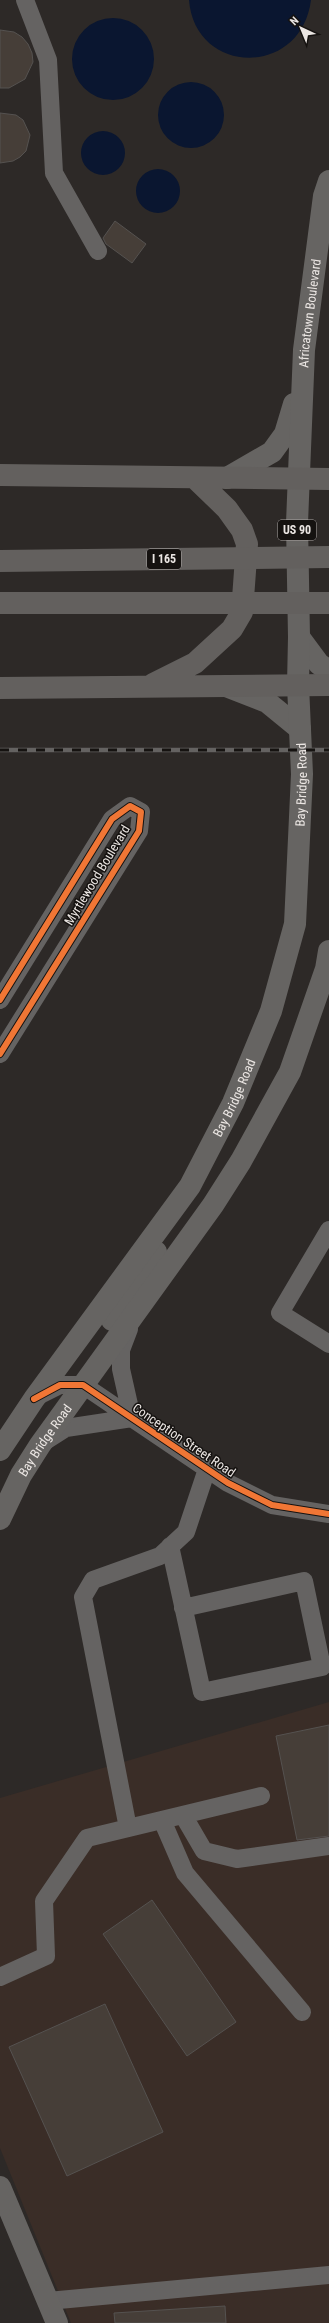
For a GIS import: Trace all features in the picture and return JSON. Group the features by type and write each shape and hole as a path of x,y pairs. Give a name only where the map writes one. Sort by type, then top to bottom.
{"highway":[{"path":"0,475 329,479"},
{"path":"146,687 195,663 232,629 242,612 247,544 242,530 228,508 195,478"},
{"name":"I 165","path":"0,561 329,557"},
{"path":"0,603 329,602"},
{"path":"0,688 329,685"}],"main road":[{"name":"Africatown Boulevard","path":"303,376 304,350 324,196 329,181"},
{"path":"227,478 272,452 279,444 285,434 303,376"},
{"name":"US 90","path":"298,685 299,637 297,523 303,376"},
{"path":"299,637 318,664 329,671"},
{"name":"Bay Bridge Road","path":"0,1450 34,1399 190,1186 233,1102 271,1011 295,924 302,774 298,685"},
{"path":"225,686 267,702 300,729"},
{"name":"Bay Bridge Road","path":"0,1519 21,1475 40,1445 213,1205 242,1161 290,1072 326,969 329,951"},
{"path":"83,1384 80,1363 155,1257 165,1219"},
{"path":"0,2187 57,2323"}],"street":[{"path":"25,0 48,60 54,173 98,251"},
{"name":"Myrtlewood Boulevard","path":"0,1000 112,819 130,806 141,812 139,831 0,1054"},
{"path":"329,1230 280,1313 329,1344"},
{"path":"40,1445 66,1428 132,1418 121,1369 121,1350 135,1313"},
{"path":"34,1399 60,1385 83,1384"},
{"name":"Conception Street Road","path":"83,1384 228,1483 272,1505 329,1514"},
{"path":"128,1828 83,1597 93,1580 160,1556 186,1532 206,1469"},
{"path":"170,1546 202,1692 322,1667 304,1581 184,1608"},
{"path":"0,1977 46,1956 44,1901 87,1838 261,1796"},
{"path":"183,1815 204,1851 237,1859 329,1846"},
{"path":"162,1820 185,1873 302,2012"},
{"path":"48,2301 329,2275"}],"shaded area":[{"path":"329,1702 329,2323 71,2323 0,2148 0,1798"}],"water":[{"path":"189,0 311,0 303,26 289,44 270,54 248,58 228,54 209,43 196,25"},
{"path":"113,18 129,21 142,30 151,43 154,59 151,75 142,88 129,97 113,100 97,97 84,88 75,75 72,59 75,43 84,30 97,21"},
{"path":"185,82 197,82 204,84 215,91 222,102 224,115 222,128 215,139 204,146 197,148 185,148 178,146 167,139 160,128 158,121 158,109 160,102 167,91 178,84"},
{"path":"99,131 107,131 112,132 119,137 124,144 124,162 119,169 112,174 99,175 91,172 84,165 81,157 81,149 84,141 91,134"},
{"path":"154,169 162,169 167,170 174,175 179,182 179,200 174,207 167,212 154,213 146,210 139,203 136,195 136,187 139,179 146,172"}],"building":[{"path":"0,30 14,32 22,37 28,44 32,53 33,62 25,79 9,88 0,88"},
{"path":"0,113 16,115 23,120 30,135 26,151 20,157 13,161 0,163"},
{"path":"115,221 146,244 132,263 106,244 103,238"},
{"path":"329,1725 329,1836 297,1840 276,1736"},
{"path":"152,1900 236,2022 187,2056 103,1934"},
{"path":"105,2004 163,2132 67,2176 9,2047"},
{"path":"225,2306 226,2323 115,2323 114,2313"}],"railway":[{"path":"0,750 329,750"}],"cycle path":[{"path":"0,1000 112,819 130,806 141,812 139,831 0,1054"},
{"path":"34,1399 60,1385 83,1385 228,1483 272,1505 329,1514"}]}
